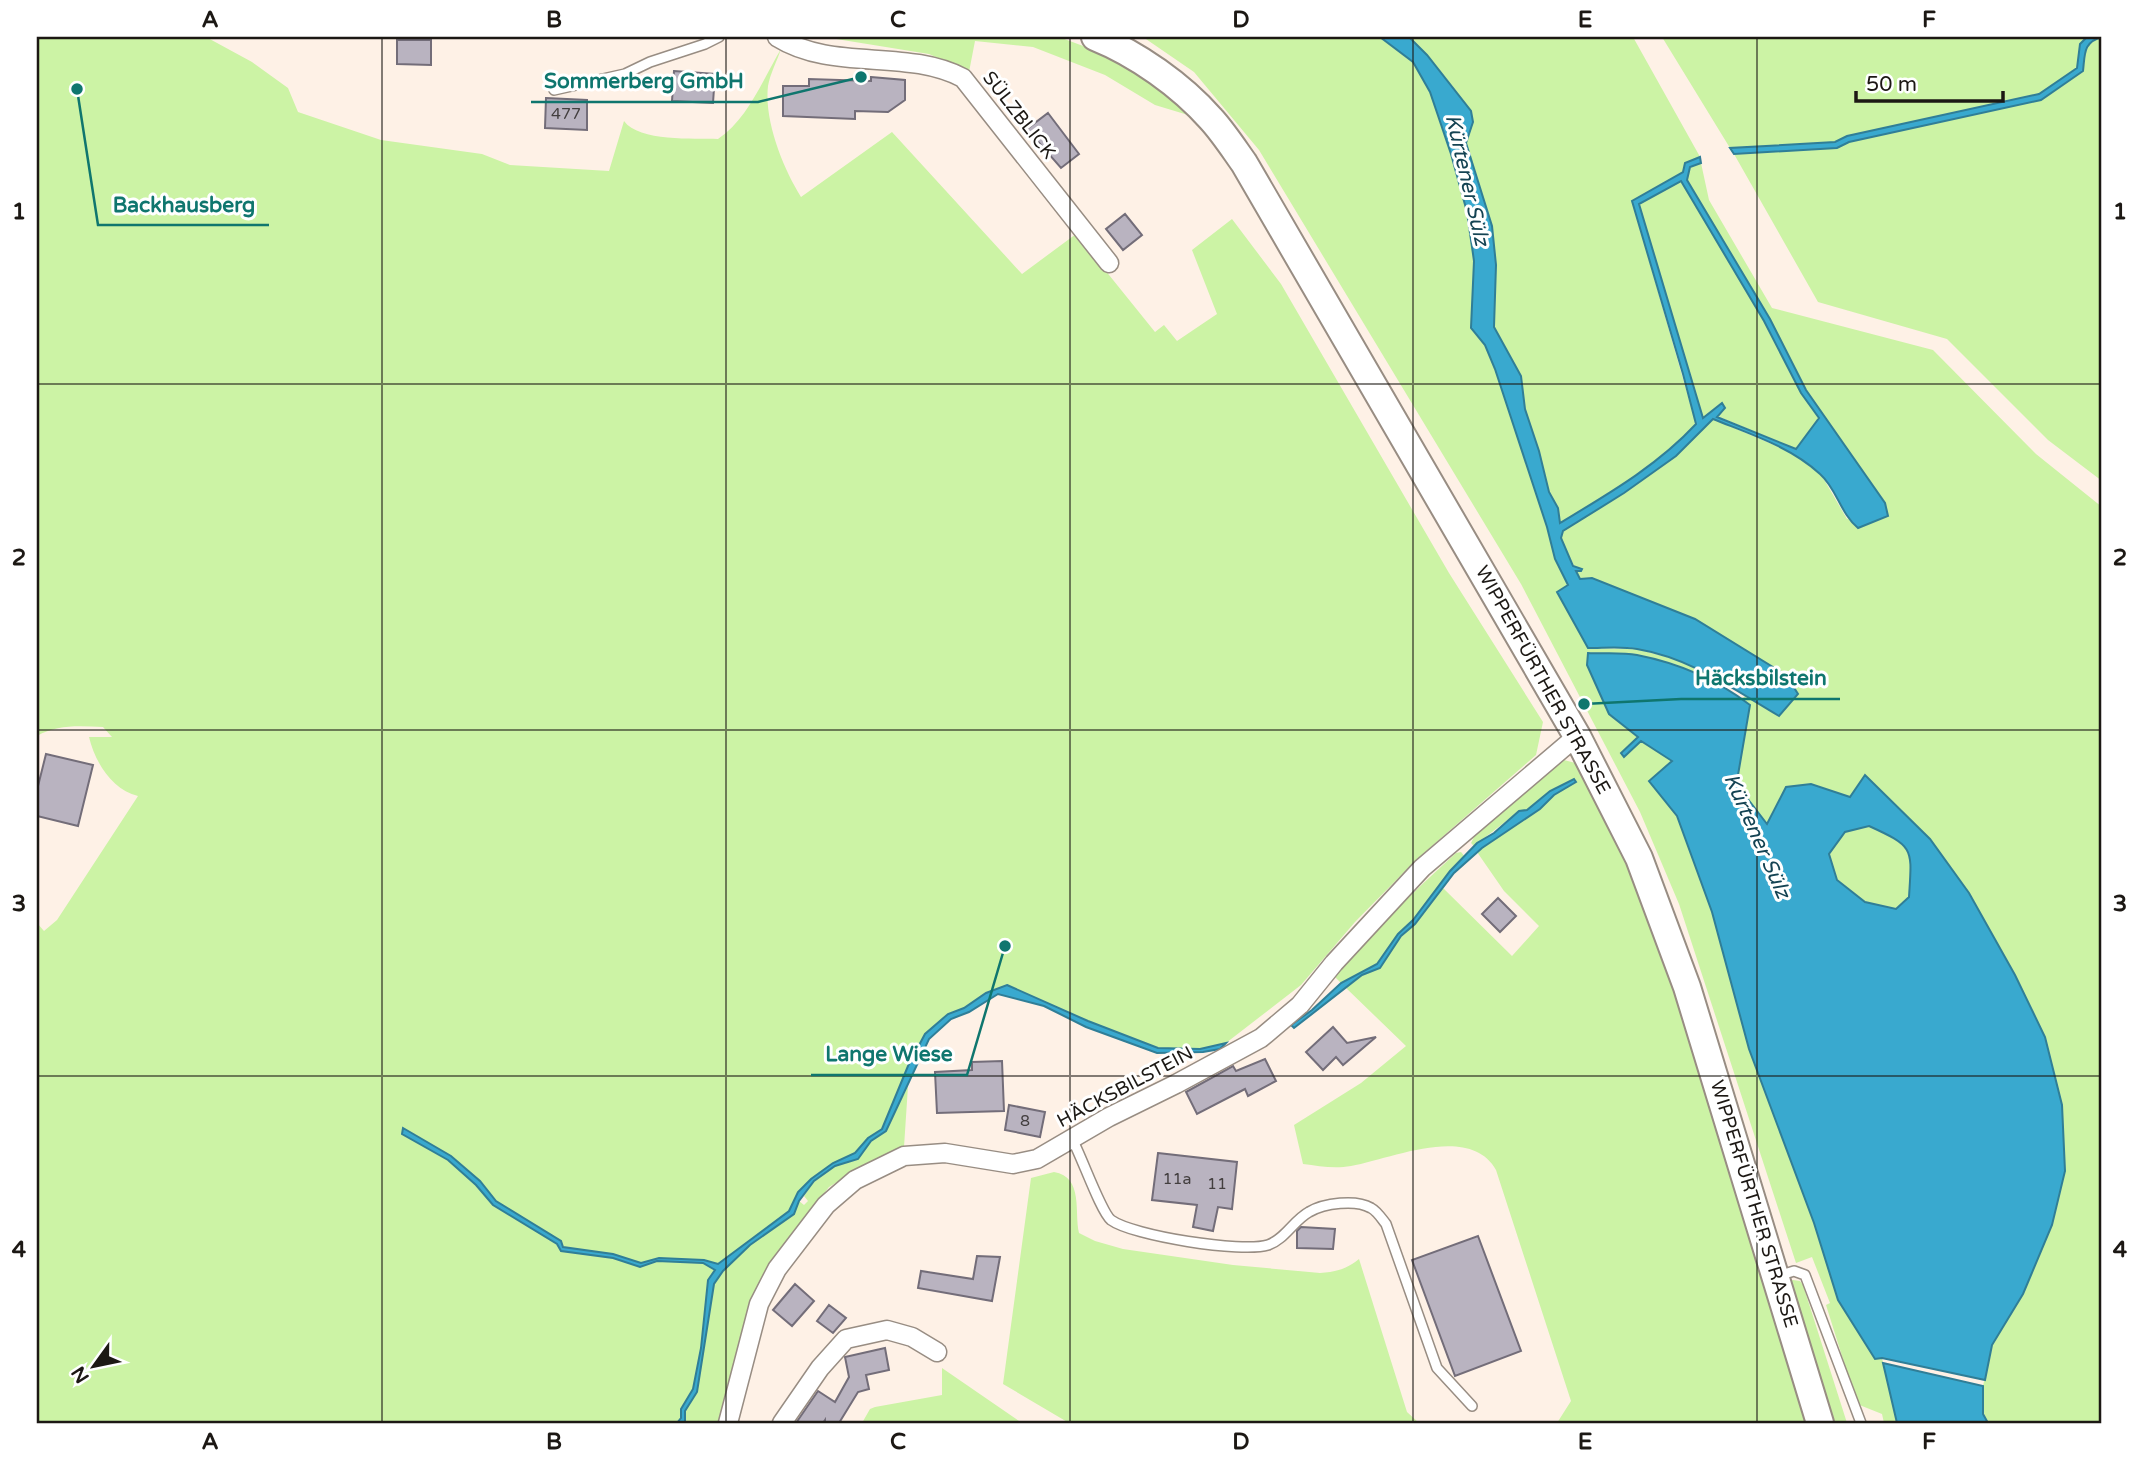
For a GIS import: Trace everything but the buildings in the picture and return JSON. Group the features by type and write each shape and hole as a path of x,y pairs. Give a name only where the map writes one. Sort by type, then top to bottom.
{"main road":[{"name":"WIPPERFÜRTHER STRASSE","path":"1095,37 1146,65 1180,90 1211,119 1244,163 1577,736 1639,858 1677,961 1820,1423"}],"street":[{"name":"SÜLZBLICK","path":"777,37 790,45 829,55 919,64 945,69 963,78 1109,263"},
{"name":"HÄCKSBILSTEIN","path":"728,1423 759,1304 777,1269 826,1205 855,1180 904,1156 946,1153 1013,1164 1037,1159 1261,1038 1300,1005 1334,963 1422,868 1577,736"},
{"path":"782,1423 820,1368 846,1339 887,1330 912,1337 937,1352"}],"lane":[{"path":"554,90 625,74 719,37"},
{"path":"1072,1139 1083,1158 1101,1206 1110,1219 1126,1227 1160,1236 1244,1247 1269,1245 1309,1212 1325,1206 1354,1203 1372,1208 1386,1224 1437,1368 1472,1406"},
{"path":"1776,1277 1794,1270 1805,1275 1861,1423"}],"green space":[{"path":"37,37 206,37 252,62 288,88 298,112 381,140 482,154 510,165 609,171 624,121 631,128 654,136 718,139 729,131 746,110 781,49 768,86 769,114 776,144 801,197 892,132 1022,274 1076,234 1155,332 1164,325 1177,341 1217,314 1192,250 1232,219 1281,284 1449,573 1543,722 1536,755 1417,859 1355,922 1301,985 1226,1043 1200,1049 1158,1048 1007,985 948,1014 925,1034 908,1066 882,1129 868,1138 855,1153 833,1163 811,1179 798,1192 789,1211 718,1264 703,1260 659,1258 641,1263 613,1254 563,1247 561,1241 496,1201 480,1181 451,1156 403,1129 403,1134 448,1160 476,1185 493,1205 557,1244 561,1251 613,1258 640,1267 656,1261 703,1263 716,1270 693,1389 681,1409 681,1419 677,1423 37,1423 37,923 44,931 57,920 138,796 120,788 100,765 89,737 112,737 103,727 61,728 37,736"},
{"path":"824,37 1059,37 1110,56 1162,89 1188,115 1155,105 1105,75 1033,47 975,41 969,72 929,54"},
{"path":"1143,37 1380,37 1413,62 1430,91 1467,212 1474,261 1472,328 1485,345 1495,369 1555,559 1568,585 1557,592 1588,648 1636,649 1686,662 1723,681 1721,684 1672,665 1639,657 1588,654 1609,714 1638,737 1622,753 1624,756 1641,741 1672,761 1650,782 1677,816 1712,912 1749,1049 1814,1223 1838,1300 1882,1358 1897,1423 1884,1423 1882,1414 1857,1404 1826,1305 1830,1303 1812,1257 1796,1263 1679,904 1640,812 1521,584 1259,150 1194,72"},
{"path":"1409,37 1633,37 1700,157 1685,163 1683,172 1632,201 1696,424 1671,450 1620,487 1560,523 1558,508 1549,492 1525,409 1521,376 1494,327 1496,265 1492,226 1466,143 1473,122 1445,76"},
{"path":"1662,37 2087,37 2080,44 2077,68 2039,94 1847,136 1835,142 1730,148"},
{"path":"2102,37 2102,481 2048,440 1947,339 1818,302 1734,154 1837,148 1849,142 2041,100 2083,71 2088,45"},
{"path":"1701,163 1709,200 1772,308 1933,350 2036,454 2102,507 2102,1423 1988,1423 1983,1414 1983,1386 1992,1345 2023,1294 2052,1225 2045,1037 2015,975 1969,893 1930,839 1865,775 1851,797 1811,784 1767,825 1744,794 1738,775 1750,705 1742,699 1745,696 1779,716 1580,579 1561,538 1563,531 1676,456 1713,419 1793,453 1822,476 1847,519 1885,502 1806,390 1687,180 1690,167"},
{"path":"1681,180 1764,321 1801,393 1819,418 1796,449 1717,416 1703,419 1639,204"},
{"path":"1564,760 1579,764 1619,839 1670,968 1807,1423 1557,1423 1571,1401 1496,1170 1484,1156 1468,1149 1449,1146 1408,1152 1345,1167 1303,1164 1294,1125 1361,1083 1406,1046 1345,987 1362,975 1380,968 1401,936 1415,924 1443,888 1512,956 1539,926 1504,891 1477,852 1540,809 1554,795 1576,782 1575,779 1550,791 1527,810 1519,811 1474,846 1471,843 1474,837"},
{"path":"1869,826 1903,845 1910,859 1909,897 1896,909 1865,902 1836,880 1829,854 1845,832"},
{"path":"1461,852 1465,857 1450,871 1413,920 1398,934 1377,964 1341,983 1335,977 1363,944 1424,883 1456,853"},
{"path":"908,1086 904,1147 873,1160 829,1187 773,1259 754,1297 721,1423 682,1423 685,1411 697,1391 714,1284 746,1248 785,1221 799,1201 804,1205 808,1201 804,1196 814,1181 835,1166 858,1159 871,1141 886,1131"},
{"path":"1054,1172 1063,1175 1074,1188 1079,1233 1123,1249 1233,1265 1320,1273 1341,1269 1359,1259 1407,1412 1419,1423 1069,1423 1003,1384 1031,1178"},
{"path":"1790,1281 1800,1281 1803,1285 1847,1423 1829,1423"},
{"path":"942,1368 1022,1423 862,1423 870,1409 875,1407 942,1395"}],"water":[{"name":"Kürtener Sülz","path":"1380,37 1409,37 1427,55 1471,111 1473,122 1466,143 1492,226 1496,265 1494,327 1521,376 1525,409 1549,492 1558,508 1560,523 1648,466 1696,424 1632,201 1683,172 1685,163 1700,157 1701,163 1690,167 1687,180 1770,319 1806,390 1885,503 1888,516 1858,528 1826,480 1809,464 1770,442 1713,419 1676,456 1563,531 1561,538 1573,566 1582,569 1576,571 1580,579 1592,578 1695,619 1786,675 1798,694 1779,716 1676,659 1631,648 1588,648 1557,592 1568,585 1555,559 1495,369 1485,345 1471,328 1474,261 1467,212 1430,92 1413,62","holes":["1681,181 1764,321 1801,393 1819,418 1796,449 1717,417 1725,408 1722,403 1703,418 1639,204"]},
{"path":"2087,37 2102,37 2088,45 2083,71 2041,100 1849,142 1837,148 1734,154 1730,148 1835,142 1847,136 2039,94 2077,68 2080,44"},
{"name":"Kürtener Sülz","path":"1588,653 1652,658 1682,667 1710,680 1750,705 1738,775 1744,794 1767,824 1786,787 1811,784 1850,797 1865,775 1930,839 1969,893 2015,975 2045,1037 2062,1105 2065,1171 2052,1225 2023,1294 1992,1345 1985,1380 1882,1358 1875,1359 1838,1300 1814,1223 1749,1049 1712,912 1677,816 1649,781 1672,761 1641,741 1624,757 1621,753 1638,737 1609,714 1587,665","holes":["1869,826 1903,845 1910,859 1909,897 1896,909 1865,902 1837,880 1829,854 1845,832"]},
{"path":"1574,779 1576,782 1482,848 1454,873 1415,924 1401,936 1380,968 1362,975 1294,1028 1291,1025 1341,983 1377,964 1450,871 1477,843 1494,833 1519,811 1527,810 1550,791"},
{"path":"1007,985 1158,1048 1200,1049 1226,1043 1220,1049 1203,1052 1157,1053 1086,1027 1044,1006 998,994 969,1012 951,1019 929,1039 886,1131 871,1141 858,1159 835,1166 814,1181 799,1201 794,1214 750,1245 723,1271 714,1284 697,1392 685,1411 685,1421 682,1423 677,1423 681,1418 681,1409 693,1389 701,1348 708,1280 715,1270 703,1263 657,1261 640,1267 613,1258 561,1251 557,1244 493,1205 476,1185 448,1160 402,1134 403,1128 451,1156 480,1181 496,1201 561,1241 563,1247 613,1254 641,1263 659,1258 704,1260 718,1264 789,1211 798,1192 811,1179 833,1163 855,1153 868,1138 882,1129 908,1066 925,1034 948,1014"},
{"path":"1883,1363 1983,1386 1983,1414 1988,1423 1897,1423"}],"place":[{"name":"Sommerberg GmbH","path":"861,77"},
{"name":"Backhausberg","path":"77,89"},
{"name":"Häcksbilstein","path":"1584,704"},
{"name":"Lange Wiese","path":"1005,946"}]}
